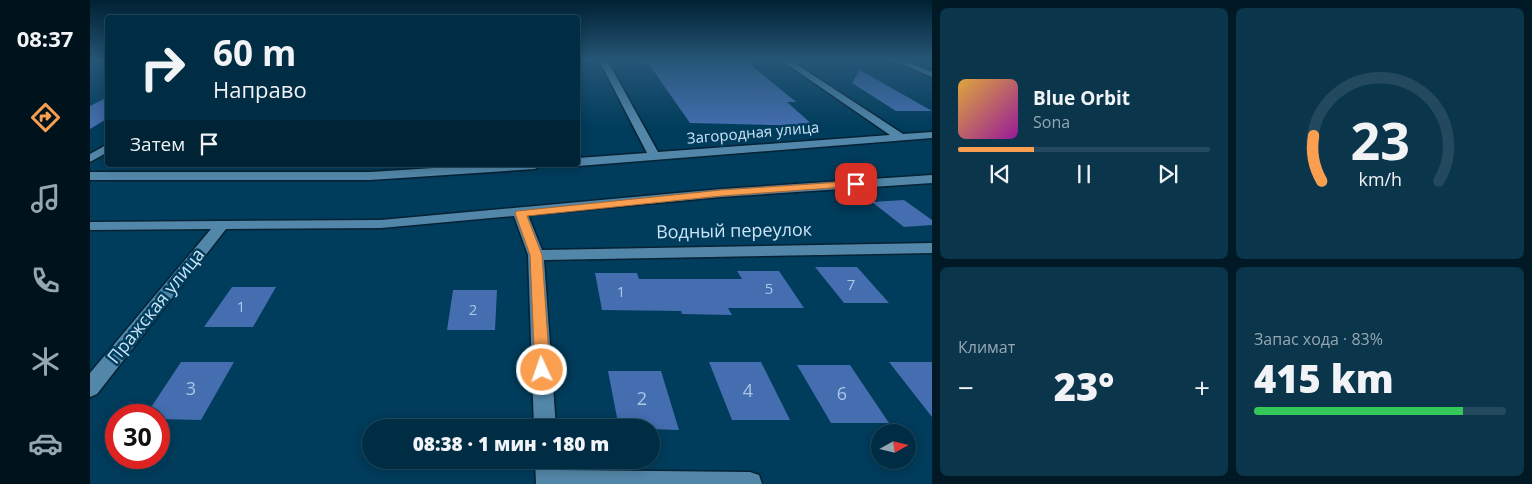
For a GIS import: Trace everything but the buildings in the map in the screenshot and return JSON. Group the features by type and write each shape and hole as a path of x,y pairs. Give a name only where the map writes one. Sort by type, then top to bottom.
{"street":[{"path":"615,83 655,157"},
{"path":"818,83 900,137"},
{"name":"Загородная улица","path":"580,162 932,135"},
{"path":"90,158 105,148"},
{"path":"90,176 470,167"},
{"path":"90,226 381,224 520,213 721,193 932,179"},
{"path":"914,180 932,190"},
{"path":"520,213 536,255 545,419"},
{"name":"Пражская улица","path":"90,388 222,225"},
{"name":"Водный переулок","path":"536,255 932,248"},
{"path":"548,475 750,484"}],"route":[{"path":"542,370 536,255 520,213 721,193 856,184"}]}
